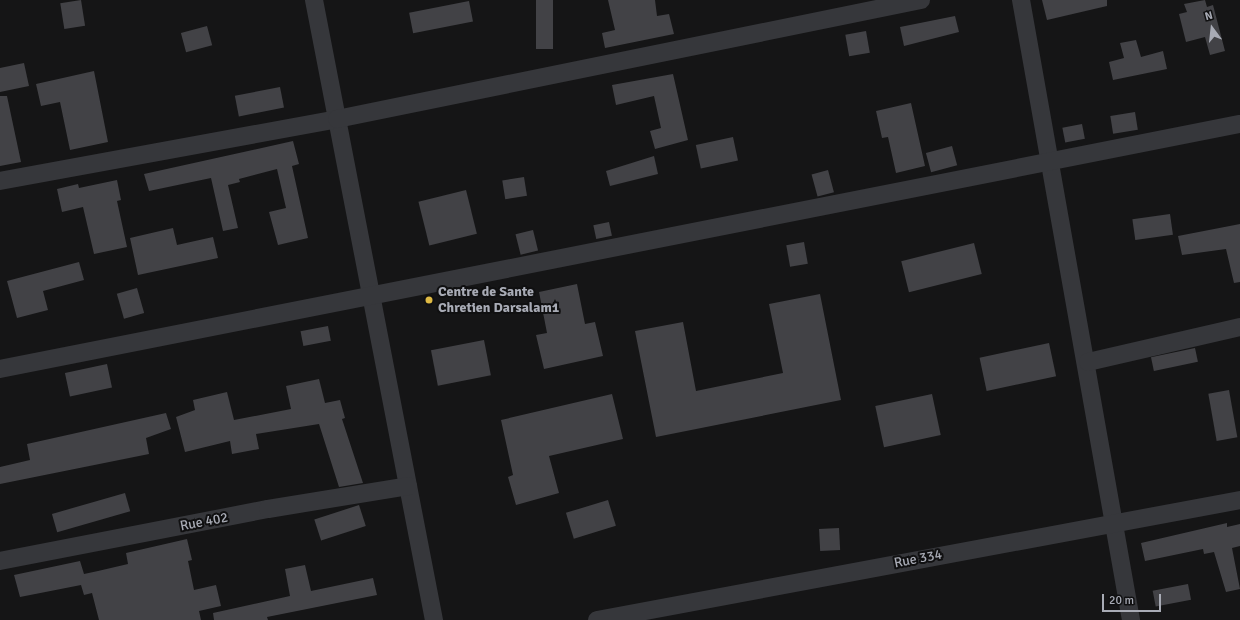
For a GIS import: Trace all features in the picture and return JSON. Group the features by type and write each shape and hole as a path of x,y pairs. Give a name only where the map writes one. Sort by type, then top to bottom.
{"street":[{"path":"314,0 434,620"},
{"path":"0,181 337,119 921,0"},
{"path":"1021,0 1088,362 1116,521 1131,620"},
{"path":"0,369 1240,124"},
{"path":"1088,362 1240,327"},
{"name":"Rue 402","path":"0,561 268,509 408,486"},
{"name":"Rue 334","path":"597,620 1116,521 1240,500"}],"building":[{"path":"81,0 85,26 64,29 60,3"},
{"path":"536,0 553,0 553,49 536,49"},
{"path":"608,0 655,0 657,16 669,14 674,34 605,48 602,33 615,30"},
{"path":"1042,0 1107,0 1107,6 1047,20"},
{"path":"1205,0 1207,7 1213,5 1225,51 1210,55 1205,37 1186,42 1179,14 1187,12 1184,4"},
{"path":"469,1 473,22 413,33 409,13"},
{"path":"955,16 959,32 904,46 900,27"},
{"path":"207,26 212,45 186,52 181,33"},
{"path":"866,31 870,53 849,56 845,35"},
{"path":"1136,40 1141,57 1163,51 1167,69 1113,80 1109,62 1124,58 1120,43"},
{"path":"24,63 29,86 0,92 0,68"},
{"path":"94,71 108,142 70,150 60,102 41,106 36,84"},
{"path":"673,74 688,140 655,149 650,131 661,128 654,96 616,105 612,85"},
{"path":"280,87 284,108 239,116 235,96"},
{"path":"0,96 7,96 21,162 0,166"},
{"path":"911,103 925,166 896,173 888,137 882,138 876,111"},
{"path":"1135,112 1138,130 1113,134 1110,116"},
{"path":"1082,124 1085,139 1065,143 1062,128"},
{"path":"733,137 738,160 701,168 696,145"},
{"path":"293,141 299,164 292,166 308,238 278,245 269,212 286,208 277,169 239,179 240,182 228,185 238,228 223,231 211,178 149,191 144,174"},
{"path":"952,146 957,165 931,172 926,153"},
{"path":"654,156 658,174 610,186 606,171"},
{"path":"828,170 834,192 818,197 812,174"},
{"path":"524,177 527,196 505,199 502,180"},
{"path":"117,180 121,200 117,201 127,247 94,254 83,207 62,212 57,189 78,184 79,188"},
{"path":"466,190 477,234 429,246 418,202"},
{"path":"1170,214 1173,235 1135,240 1132,219"},
{"path":"609,222 612,236 596,239 593,225"},
{"path":"1240,224 1240,282 1234,283 1226,249 1182,255 1178,236"},
{"path":"173,228 177,245 213,237 218,258 138,275 130,238"},
{"path":"533,230 538,250 521,255 516,234"},
{"path":"804,242 808,264 790,267 786,245"},
{"path":"974,243 982,274 909,292 901,261"},
{"path":"79,262 84,280 43,291 48,310 17,318 7,281"},
{"path":"577,284 585,324 595,322 603,356 544,369 536,335 547,333 539,292"},
{"path":"137,288 144,313 124,319 117,294"},
{"path":"820,294 841,400 656,437 635,331 683,322 696,391 783,373 769,304"},
{"path":"328,326 331,341 303,346 301,331"},
{"path":"484,340 491,375 438,386 431,350"},
{"path":"1049,343 1056,376 987,391 980,358"},
{"path":"1195,348 1198,362 1154,371 1151,357"},
{"path":"107,364 112,387 70,396 65,373"},
{"path":"319,379 325,403 340,400 345,418 342,419 363,483 339,487 319,424 256,434 259,449 232,454 230,441 185,452 176,417 195,410 193,400 227,392 234,420 291,409 286,386"},
{"path":"1229,390 1237,437 1217,441 1208,394"},
{"path":"612,394 623,439 549,456 559,493 516,505 508,477 513,475 501,420"},
{"path":"932,394 941,435 884,447 875,406"},
{"path":"166,413 171,429 146,438 149,454 0,484 0,467 30,460 27,444"},
{"path":"125,493 130,511 57,532 52,514"},
{"path":"608,500 616,526 574,539 566,513"},
{"path":"359,505 366,526 321,540 314,520"},
{"path":"1227,523 1227,527 1240,524 1240,546 1232,548 1240,589 1226,592 1214,552 1204,554 1203,549 1145,561 1141,543"},
{"path":"839,528 840,550 820,551 819,529"},
{"path":"187,539 192,560 188,561 194,590 216,585 221,606 199,611 201,620 99,620 92,593 84,595 81,585 20,597 14,575 80,561 84,574 128,564 126,553"},
{"path":"305,565 311,591 373,578 377,595 267,617 268,620 214,620 213,613 290,596 285,569"},
{"path":"1188,584 1191,600 1156,607 1153,591"}],"place":[{"name":"Centre de Sante Chretien Darsalam1","path":"429,300"}]}
